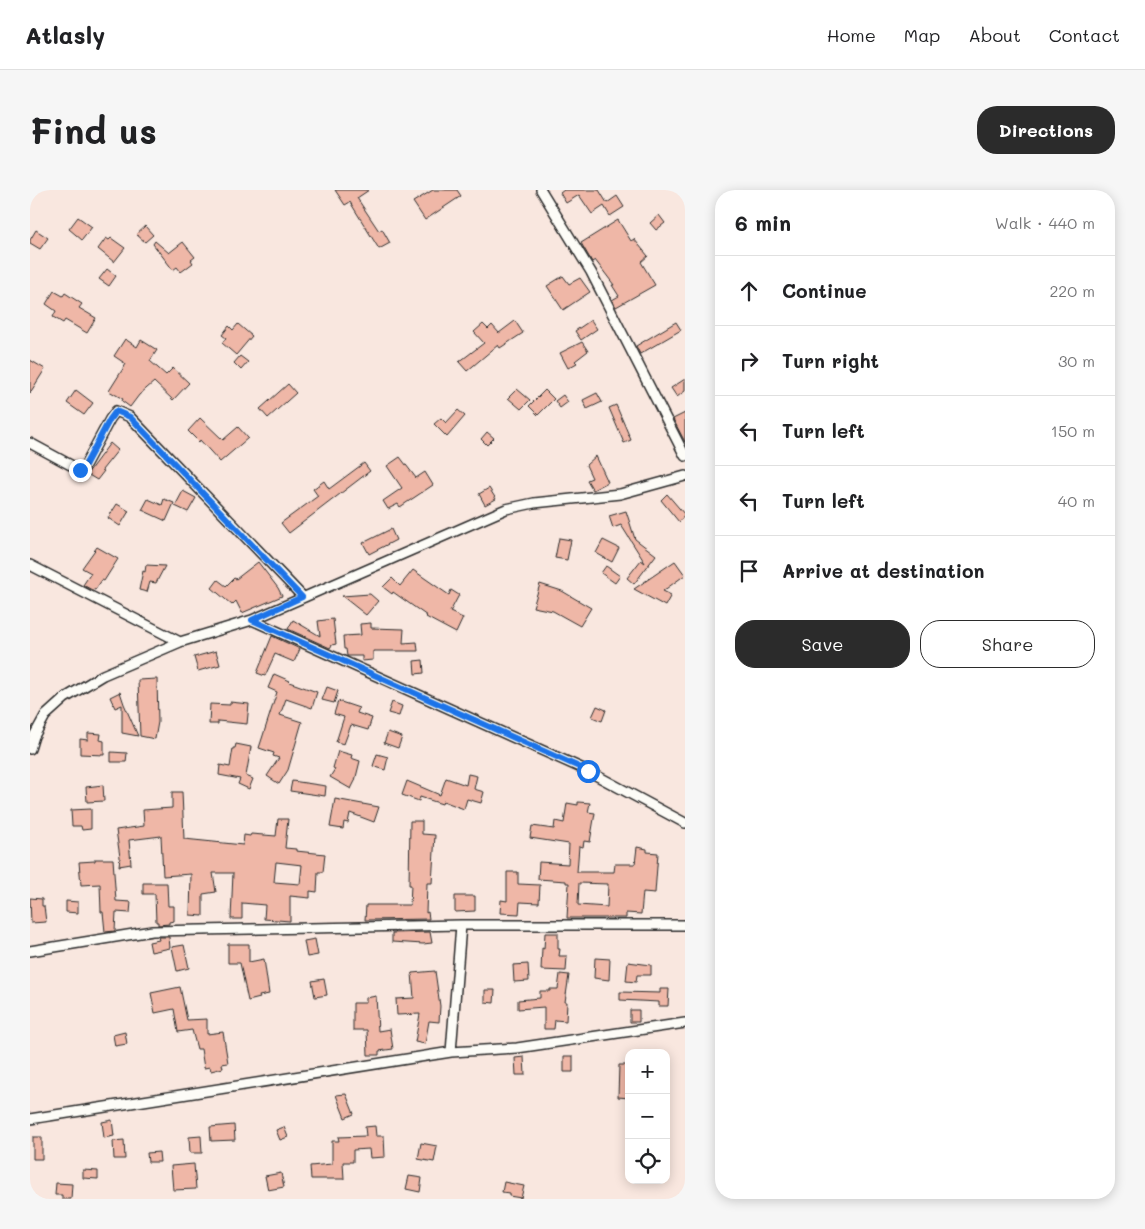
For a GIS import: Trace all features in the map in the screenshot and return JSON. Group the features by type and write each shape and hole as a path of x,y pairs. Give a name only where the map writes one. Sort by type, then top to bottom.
{"street":[{"path":"542,190 591,272 685,456"},
{"path":"30,443 78,469 83,469 110,419 116,411 123,413 130,417 302,597"},
{"path":"30,747 45,716 64,698 103,675 180,642 252,620 506,508 534,503 620,494 685,476"},
{"path":"30,565 180,642"},
{"path":"252,620 588,771 685,823"},
{"path":"451,1052 461,925"},
{"path":"30,951 152,931 461,925 685,925"},
{"path":"30,1119 451,1052 517,1048 685,1023"}],"building":[{"path":"335,190 369,190 357,198 379,231 382,229 390,243 379,249 350,202 345,205"},
{"path":"433,190 457,190 461,196 425,220 413,202"},
{"path":"564,190 599,190 607,203 617,196 624,207 610,216 604,206 592,214 579,195 566,203 560,193"},
{"path":"659,215 665,223 656,230 650,223"},
{"path":"78,217 92,227 82,240 69,229"},
{"path":"618,220 631,241 634,239 648,256 641,262 655,285 616,307 612,300 619,296 612,285 614,285 595,260 592,262 581,243"},
{"path":"145,226 153,235 145,242 136,234"},
{"path":"36,230 48,238 40,249 30,243"},
{"path":"106,238 109,240 111,238 125,248 114,262 98,249"},
{"path":"155,241 169,253 183,242 195,257 191,260 193,263 181,272 177,267 173,270 153,244"},
{"path":"107,269 116,276 109,286 99,279"},
{"path":"563,276 569,284 580,278 590,292 563,310 547,286"},
{"path":"54,291 63,296 65,293 82,304 79,308 96,318 87,333 65,320 63,323 53,317 56,311 46,304"},
{"path":"591,320 597,329 581,340 575,331"},
{"path":"515,321 523,333 500,348 498,345 467,371 459,362 484,343 474,332 483,324 488,329 492,325 499,333"},
{"path":"676,322 681,330 640,354 636,346"},
{"path":"238,324 252,336 236,355 222,343 226,338 222,335 229,326 233,330"},
{"path":"125,339 137,347 141,340 157,350 150,361 166,375 173,368 189,383 173,400 154,382 139,395 130,407 122,401 123,399 109,391 126,364 114,356"},
{"path":"582,342 588,351 575,361 577,363 568,368 560,353"},
{"path":"240,356 248,362 241,370 234,363"},
{"path":"30,360 45,369 30,393"},
{"path":"685,379 685,391 677,397 671,388"},
{"path":"288,384 296,393 268,418 260,409"},
{"path":"517,389 530,400 521,409 508,398"},
{"path":"76,390 93,403 84,415 67,403"},
{"path":"545,390 554,399 538,415 529,406"},
{"path":"597,393 602,402 587,409 583,400"},
{"path":"563,395 568,402 560,408 555,401"},
{"path":"616,405 631,440 624,443 609,408"},
{"path":"458,410 465,416 447,437 434,424 441,418 446,423"},
{"path":"685,413 685,442 673,419"},
{"path":"200,418 223,440 238,427 248,438 220,462 200,440 199,442 188,431"},
{"path":"487,432 494,438 487,445 481,439"},
{"path":"110,443 118,450 102,470 104,471 97,480 87,474"},
{"path":"596,456 608,482 593,490 587,480 592,478 586,465"},
{"path":"400,457 416,478 425,472 433,485 400,507 398,504 388,509 383,501 402,488 387,466"},
{"path":"364,463 370,471 289,533 281,523 318,496 313,489 324,481 329,489"},
{"path":"489,488 496,499 485,505 479,494"},
{"path":"183,491 196,498 188,512 175,506"},
{"path":"667,494 685,515 679,522 661,500"},
{"path":"148,499 162,505 164,499 174,503 166,521 142,510"},
{"path":"117,504 129,511 120,526 108,518"},
{"path":"626,511 635,539 656,555 634,584 627,578 641,560 645,563 621,525 613,528 609,516"},
{"path":"391,529 396,540 369,554 363,543"},
{"path":"559,538 571,540 567,560 555,558"},
{"path":"603,540 619,548 612,562 596,553"},
{"path":"97,547 118,559 104,581 102,580 95,590 92,590 83,585 91,573 82,568"},
{"path":"675,561 685,575 663,591 671,595 665,606 634,589"},
{"path":"258,562 282,596 242,613 236,601 232,605 212,588 218,580 226,586 234,578 236,579"},
{"path":"146,565 165,566 156,583 150,582 147,592 139,590"},
{"path":"606,566 620,576 615,583 601,573"},
{"path":"413,570 449,595 451,590 459,595 450,612 463,618 456,633 426,617 393,592 392,594 383,587 392,578 400,586"},
{"path":"540,584 562,591 591,608 580,626 553,611 533,607"},
{"path":"370,594 378,601 366,615 342,596"},
{"path":"333,619 336,644 330,648 288,629 293,620 320,636 318,621"},
{"path":"371,623 371,628 404,629 403,643 417,642 418,651 373,651 373,660 362,661 362,656 347,656 346,649 344,649 343,636 361,635 360,624"},
{"path":"272,636 300,649 294,662 275,654 265,676 257,673"},
{"path":"216,651 220,665 198,671 194,657"},
{"path":"423,660 424,673 415,674 414,661"},
{"path":"274,674 289,682 317,692 312,708 286,699 280,715 302,722 288,770 279,784 267,776 279,758 273,756 274,753 259,748 277,692 268,688"},
{"path":"157,679 158,722 155,739 140,736 138,680"},
{"path":"327,687 338,691 334,703 322,700"},
{"path":"120,692 138,736 122,733 122,705 115,708 110,697"},
{"path":"338,701 359,708 357,713 372,718 368,730 351,725 344,744 336,742 344,717 334,714"},
{"path":"230,702 249,704 247,724 218,721 218,724 209,724 210,704 230,705"},
{"path":"392,702 402,706 399,716 388,713"},
{"path":"597,706 606,710 602,721 592,717"},
{"path":"388,732 402,737 398,748 384,743"},
{"path":"88,733 101,734 100,740 104,741 104,755 80,754 80,739 88,740"},
{"path":"236,744 251,747 246,776 253,779 249,789 238,784 240,779 219,775 220,765 230,767 233,748 235,748"},
{"path":"338,751 352,755 351,758 360,761 351,789 330,777 335,769 333,768"},
{"path":"111,752 127,753 126,762 111,762"},
{"path":"377,754 388,757 385,770 373,766"},
{"path":"468,774 477,776 474,789 484,792 481,803 467,799 464,809 443,801 442,804 420,797 419,801 402,795 407,781 440,795 446,778 466,785"},
{"path":"292,781 326,786 325,796 290,791"},
{"path":"103,785 104,801 87,802 86,787"},
{"path":"172,792 182,792 184,839 243,845 244,835 276,836 278,819 288,819 285,848 325,854 323,872 318,872 317,892 310,891 310,898 290,896 290,921 264,919 265,905 242,903 242,919 231,919 233,873 213,873 216,892 203,894 203,916 190,915 191,874 163,876 161,836 129,840 131,864 119,866 120,857 116,830 144,826 143,810 172,808","holes":["276,862 302,865 300,884 274,882"]},
{"path":"335,799 379,807 374,822 350,813 348,823 344,822 343,829 330,827"},
{"path":"578,802 590,803 588,812 595,813 590,842 584,841 583,847 579,846 577,872 614,872 615,864 635,864 637,847 647,849 647,852 658,853 655,893 643,892 641,914 626,913 626,918 567,918 569,883 566,883 566,881 538,879 539,862 568,864 569,844 530,838 532,826 554,829 555,821 564,823 567,803 578,805","holes":["579,883 608,884 607,907 578,905"]},
{"path":"91,809 91,829 82,830 81,826 72,826 71,810"},
{"path":"410,821 422,821 422,834 435,835 432,883 427,883 426,913 428,912 429,919 365,920 366,905 410,905"},
{"path":"95,859 113,859 116,901 131,902 130,913 116,912 115,931 105,932 103,912 101,912 100,884 81,885 79,862 95,861"},
{"path":"507,872 518,872 518,884 540,885 539,903 520,902 519,914 500,913 501,900 507,901"},
{"path":"143,883 167,883 168,906 174,906 174,921 169,922 169,924 158,925 158,922 156,922 155,894 143,894"},
{"path":"455,896 475,896 475,911 455,912"},
{"path":"30,898 42,899 46,922 31,923"},
{"path":"66,901 78,902 78,913 66,912"},
{"path":"430,932 432,943 392,942 392,933"},
{"path":"545,933 558,933 559,956 567,956 566,971 541,970"},
{"path":"158,937 169,937 170,948 151,952 149,942 159,940"},
{"path":"315,939 318,955 307,957 304,941"},
{"path":"228,944 249,944 249,962 264,959 269,994 248,1001 240,963 228,963"},
{"path":"184,945 189,968 177,971 172,947"},
{"path":"595,958 610,959 609,980 594,978"},
{"path":"628,962 651,965 651,975 637,975 636,982 626,981"},
{"path":"528,964 529,981 514,982 513,965"},
{"path":"435,971 440,1006 439,1022 429,1021 425,1044 415,1042 420,1014 397,1015 396,999 414,998 412,973"},
{"path":"560,974 569,975 565,1002 567,1002 566,1021 555,1020 554,1029 544,1029 544,1007 518,1009 518,1000 540,998 540,991 558,989"},
{"path":"324,979 327,995 315,997 312,981"},
{"path":"180,987 187,1020 207,1019 207,1034 223,1032 228,1063 222,1064 223,1068 211,1071 210,1067 204,1068 201,1049 197,1049 192,1030 178,1032 174,1009 155,1013 151,993"},
{"path":"660,989 669,989 668,1006 659,1006 659,1002 620,1000 620,992 660,993"},
{"path":"485,990 495,990 494,1003 485,1002"},
{"path":"376,996 378,1031 390,1029 393,1049 379,1051 379,1055 368,1055 367,1030 353,1030 353,1003 366,1003 366,998"},
{"path":"630,1010 639,1010 639,1022 630,1022"},
{"path":"125,1032 127,1044 115,1046 113,1035"},
{"path":"564,1056 573,1056 573,1072 564,1072"},
{"path":"524,1057 525,1075 516,1075 515,1058"},
{"path":"619,1065 625,1065 625,1098 618,1097"},
{"path":"346,1094 354,1114 345,1118 336,1095"},
{"path":"112,1120 114,1136 104,1138 102,1122"},
{"path":"234,1125 235,1140 211,1141 210,1127"},
{"path":"375,1126 376,1136 384,1136 385,1157 370,1158 369,1149 353,1150 353,1162 343,1162 344,1179 311,1179 310,1166 332,1164 332,1141 339,1141 338,1137 366,1136 365,1127"},
{"path":"284,1127 288,1137 280,1140 276,1130"},
{"path":"201,1136 202,1153 190,1153 189,1137"},
{"path":"33,1137 42,1137 42,1159 33,1159"},
{"path":"124,1140 125,1159 114,1159 113,1141"},
{"path":"421,1143 437,1146 434,1162 418,1159"},
{"path":"159,1152 160,1162 148,1162 147,1153"},
{"path":"194,1164 196,1189 173,1190 171,1166"},
{"path":"83,1170 98,1171 98,1179 83,1178"},
{"path":"281,1173 284,1187 268,1190 265,1176"},
{"path":"409,1176 422,1178 420,1192 406,1189"},
{"path":"504,1182 524,1186 521,1198 509,1196 509,1193 502,1192"},
{"path":"56,1183 72,1184 71,1199 62,1199 62,1195 55,1195"}],"route":[{"path":"80,470 83,469 116,411 130,417 302,597 252,620 588,771"}]}
